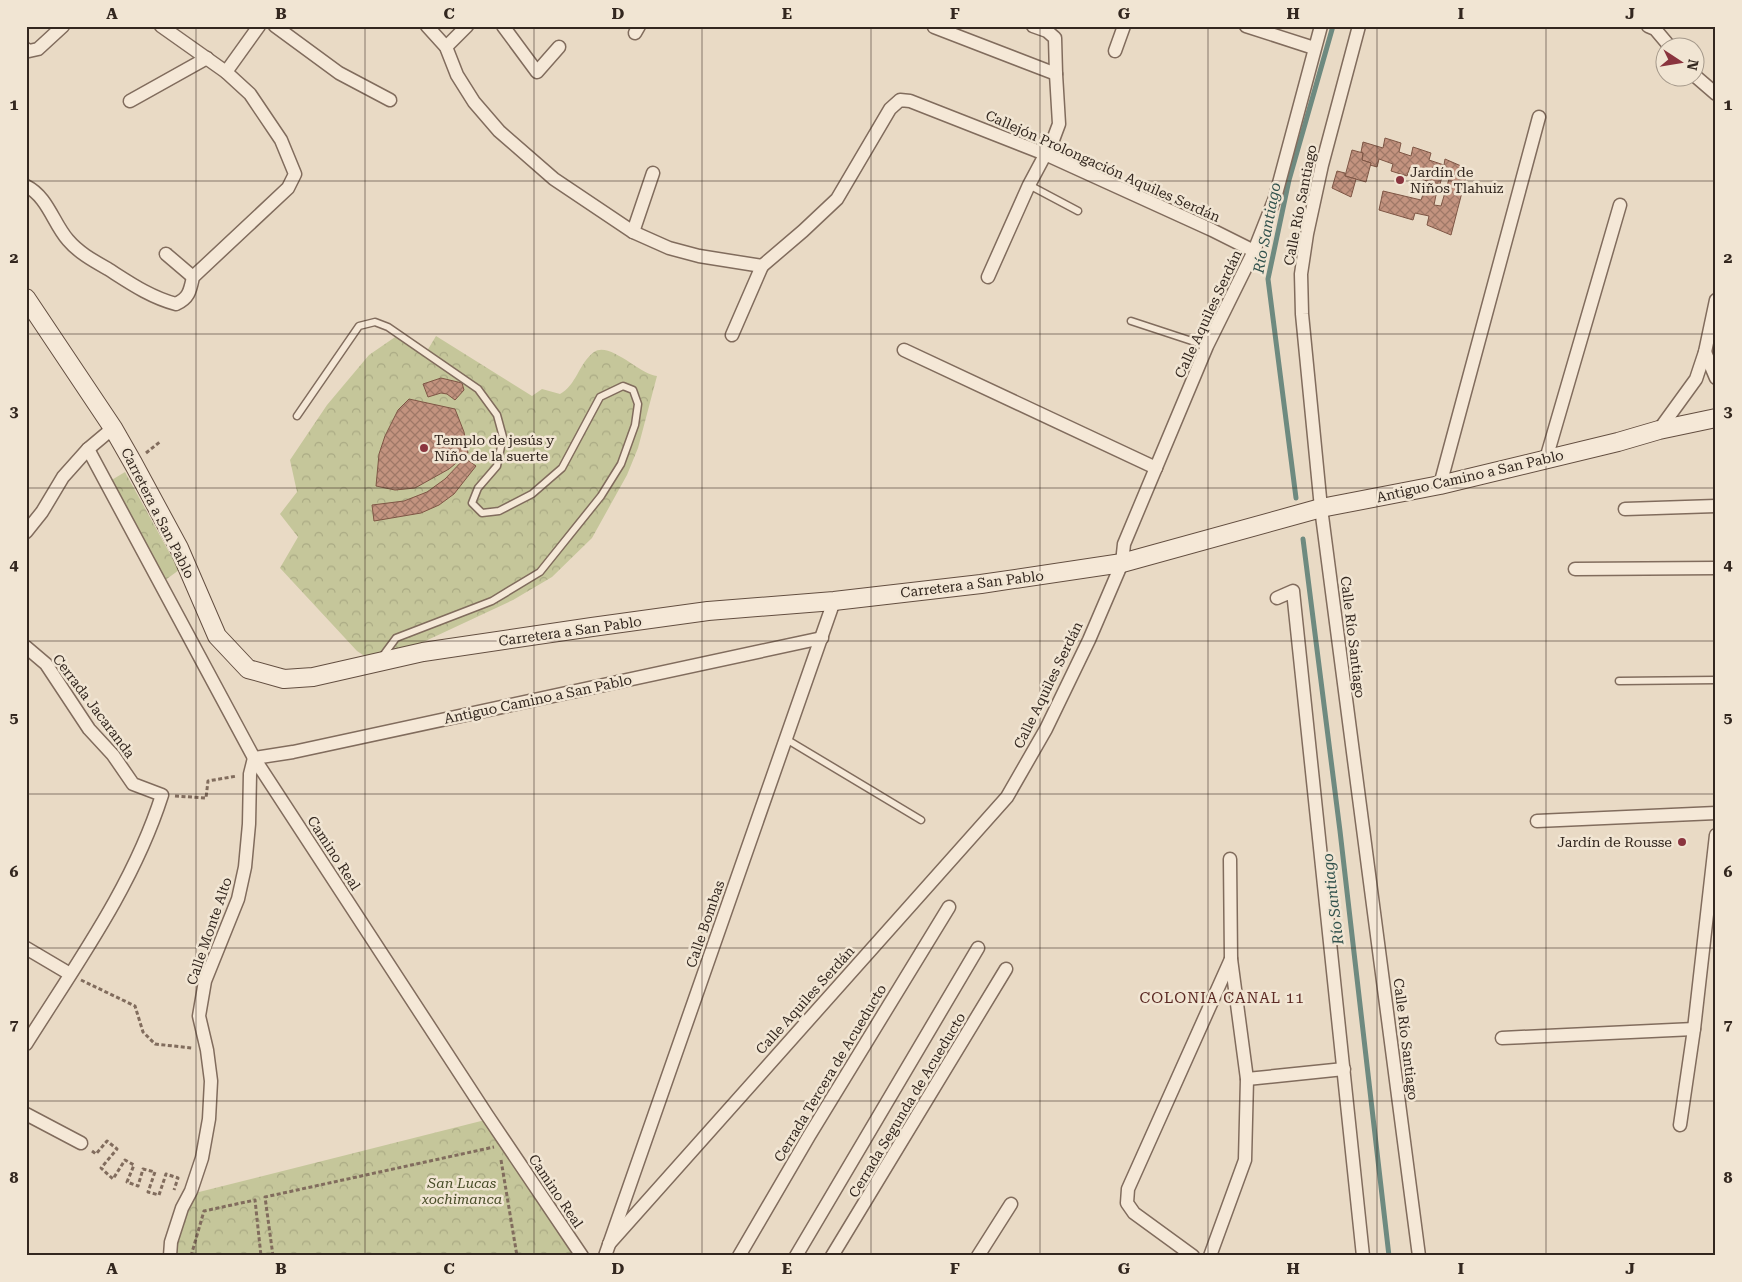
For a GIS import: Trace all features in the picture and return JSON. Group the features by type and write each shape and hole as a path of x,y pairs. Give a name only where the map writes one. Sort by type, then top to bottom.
{"main road":[{"name":"Carretera a San Pablo","path":"27,300 113,428 179,548 217,636 248,669 284,679 313,677 422,652 592,627 708,611 834,601 980,584 1122,563 1321,508"},
{"name":"Antiguo Camino a San Pablo","path":"1321,508 1440,485 1618,442 1659,430 1716,418"}],"street":[{"path":"26,49 29,51 38,49 63,26"},
{"path":"26,186 45,201 60,231 84,255 148,294 176,304 184,300 189,292 193,277 288,188 295,174 281,140 250,94 226,72 161,26"},
{"path":"226,72 259,26"},
{"path":"275,26 339,73 390,100"},
{"path":"427,26 446,47 457,75 474,102 499,131 554,179 633,232 669,248 691,254 762,266 732,335"},
{"path":"446,47 467,26"},
{"path":"503,26 538,72 559,48"},
{"path":"988,277 1029,185 1053,140 1059,124 1056,38 1053,34 1034,26"},
{"path":"1115,51 1124,26"},
{"path":"1246,26 1314,48"},
{"name":"Calle Aquiles Serdán","path":"607,1250 1007,797 1046,729 1089,640 1122,563 1124,544 1207,346 1254,251 1275,198 1321,26"},
{"name":"Calle Río Santiago","path":"1359,26 1322,165 1307,234 1301,274 1302,314 1321,508 1419,1256"},
{"path":"1648,26 1655,29 1663,38"},
{"path":"934,27 1056,74"},
{"path":"130,101 207,58"},
{"path":"1704,84 1716,94"},
{"name":"Callejón Prolongación Aquiles Serdán","path":"762,266 837,199 890,109 900,100 910,101 1044,154 1204,226 1254,251"},
{"path":"1440,485 1539,117"},
{"path":"633,232 653,173"},
{"path":"1546,459 1620,205"},
{"path":"166,254 193,277"},
{"path":"1659,430 1696,379 1705,352 1716,300"},
{"path":"904,350 1156,468"},
{"path":"1705,352 1716,378"},
{"path":"26,532 42,512 63,477 88,449 113,428"},
{"name":"Camino Real","path":"88,449 254,758 487,1115 582,1256"},
{"path":"1625,509 1716,506"},
{"path":"1575,569 1716,568"},
{"path":"1277,598 1293,591 1364,1256"},
{"name":"Calle Bombas","path":"607,1250 834,601"},
{"name":"Antiguo Camino a San Pablo","path":"254,758 303,750 822,638"},
{"name":"Cerrada Jacaranda","path":"26,647 46,664 89,729 113,756 133,784 162,795"},
{"name":"Calle Monte Alto","path":"170,1256 171,1242 182,1208 202,1158 209,1119 211,1081 200,1016 205,981 238,899 245,867 249,824 250,774 254,758"},
{"path":"26,1044 117,899 152,826 162,795"},
{"path":"1537,821 1716,813"},
{"path":"1680,1125 1694,1029 1716,835"},
{"path":"1210,1256 1245,1160 1247,1079 1231,958 1230,859"},
{"name":"Cerrada Tercera de Acueducto","path":"739,1256 809,1136 949,907"},
{"path":"26,948 70,974"},
{"path":"796,1256 978,948"},
{"path":"1193,1256 1134,1213 1127,1203 1128,1189 1231,958"},
{"name":"Cerrada Segunda de Acueducto","path":"832,1256 1006,970"},
{"path":"1502,1038 1694,1029"},
{"path":"1247,1079 1344,1069"},
{"path":"26,1114 81,1143"},
{"path":"978,1256 1011,1204"}],"lane":[{"path":"1029,185 1078,211"},
{"path":"1131,321 1207,346"},
{"path":"297,416 360,326 376,322 388,327 478,389 497,415 503,437 497,466 478,488 472,503 482,513 500,511 532,494 562,468 600,397 622,386 633,390 638,404 635,425 621,464 602,496 540,572 492,601 396,638 377,663"},
{"path":"1620,681 1716,680"},
{"path":"786,739 921,820"}],"path":[{"path":"162,795 206,798 208,781 250,774"},
{"path":"70,974 135,1006 143,1032 155,1044 207,1050"},
{"path":"81,1143 96,1154 106,1141 117,1149 100,1168 113,1178 125,1160 134,1165 127,1182 138,1186 143,1169 155,1172 148,1192 159,1195 166,1174 178,1178 173,1194 186,1200"},
{"path":"273,1256 266,1197 498,1146"},
{"path":"500,1156 517,1256"},
{"path":"191,1256 204,1211 255,1200 261,1256"}],"green space":[{"path":"398,335 427,351 436,336 532,396 542,389 560,394 570,386 589,357 594,352 601,350 616,354 642,370 657,376 638,448 627,475 592,538 552,577 513,600 419,644 366,657 357,651 280,568 298,537 280,514 297,492 290,460 327,405 369,355"},
{"path":"125,472 179,570 164,581 110,481"},
{"name":"San Lucas xochimanca","path":"493,1118 585,1256 176,1256 177,1240 195,1193"}],"building":[{"path":"1385,138 1401,143 1399,152 1411,156 1413,147 1431,153 1429,160 1444,165 1445,159 1468,169 1451,235 1427,225 1429,216 1415,213 1413,220 1379,210 1383,191 1421,200 1424,192 1436,195 1434,205 1441,206 1449,179 1442,177 1440,184 1423,180 1425,172 1410,167 1407,176 1391,171 1393,164 1379,159 1377,167 1362,160 1363,142 1383,148"},
{"path":"1352,150 1363,153 1362,160 1371,163 1366,182 1345,176"},
{"path":"1337,171 1345,173 1345,176 1356,179 1351,197 1332,188"},
{"path":"441,378 462,383 464,390 455,400 447,394 441,393 428,397 423,384"},
{"name":"Templo de jesús y Niño de la suerte","path":"409,399 455,409 464,432 468,453 449,469 415,488 395,490 376,486 379,454 385,436 398,410"},
{"path":"465,458 476,466 454,494 439,505 421,513 374,521 372,505 404,501 427,492 445,479"}],"waterway":[{"name":"Río Santiago","path":"1296,498 1268,279 1289,180 1333,26"},
{"name":"Río Santiago","path":"1303,539 1340,831 1389,1256"}],"place":[{"name":"Jardín de Niños Tlahuiz","path":"1400,180"},
{"name":"Templo de jesús y Niño de la suerte","path":"424,448"},
{"name":"Jardín de Rousse","path":"1682,842"}],"district":[{"name":"COLONIA CANAL 11","path":"1222,998"}]}
